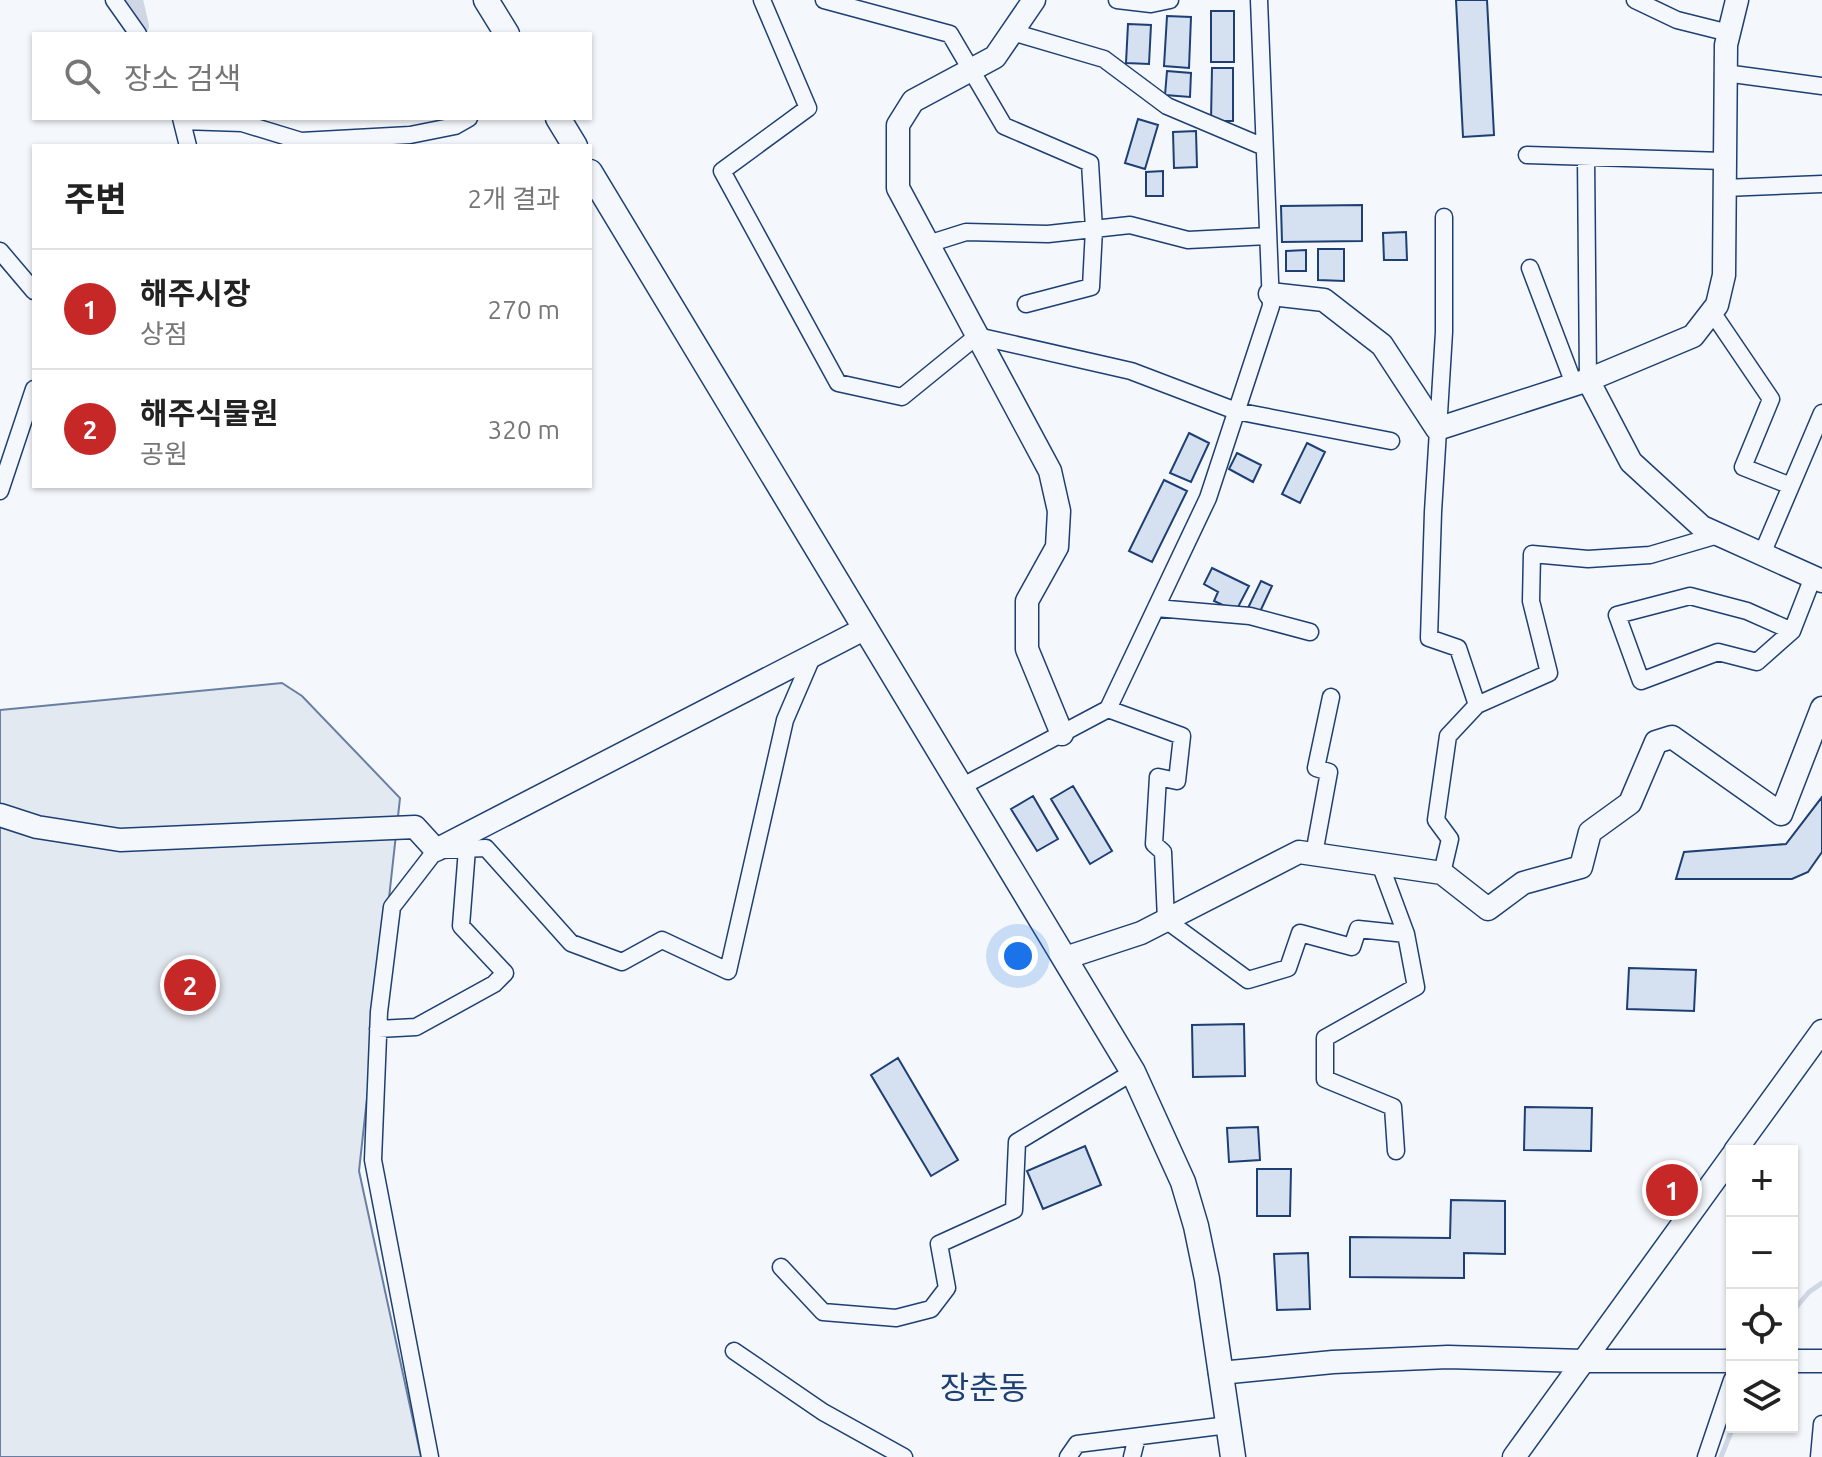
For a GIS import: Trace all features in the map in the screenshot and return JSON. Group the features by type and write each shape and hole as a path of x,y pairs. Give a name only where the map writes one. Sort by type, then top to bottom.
{"main road":[{"path":"486,0 506,32"},
{"path":"559,120 574,144"},
{"path":"592,175 1133,1072 1183,1182 1192,1211 1207,1279 1233,1457"}],"street":[{"path":"114,0 137,32"},
{"path":"762,0 808,108 722,171 838,383 902,397 977,336"},
{"path":"824,0 950,34 1004,126 1090,163 1094,229 1091,287 1026,304"},
{"path":"1034,0 995,57 913,101 898,125 898,188 1050,471 1059,511 1057,547 1027,601 1027,649 1062,734"},
{"path":"1117,0 1151,4 1170,0"},
{"path":"961,787 1108,709 1208,498 1271,306 1259,0"},
{"path":"1635,0 1677,20 1729,33"},
{"path":"1437,429 1581,382 1693,336 1717,305 1724,275 1726,45 1737,0"},
{"path":"1012,32 1104,59 1167,106 1264,147"},
{"path":"1725,73 1822,86"},
{"path":"188,144 182,120 242,123 300,143 410,135 455,126 466,120"},
{"path":"1527,155 1724,161"},
{"path":"1581,382 1586,157"},
{"path":"1724,188 1822,184"},
{"path":"1444,217 1444,332 1429,638 1458,648 1477,705"},
{"path":"928,244 966,232 1048,234 1130,225 1188,240 1268,236"},
{"path":"0,251 32,289"},
{"path":"1530,268 1581,382 1631,462 1702,527 1818,579 1792,631 1757,662 1718,652 1641,681 1617,615 1690,596 1747,611 1792,631"},
{"path":"1270,294 1324,300 1382,345 1437,429"},
{"path":"1712,312 1771,399 1743,467 1791,486"},
{"path":"977,336 1131,371 1236,411 1391,441"},
{"path":"0,491 32,395"},
{"path":"1762,554 1822,413"},
{"path":"1442,873 1450,839 1436,820 1448,736 1477,705 1549,673 1531,601 1532,554 1588,559 1650,555 1718,535"},
{"path":"1156,608 1250,616 1310,632"},
{"path":"430,1457 373,1160 378,1029 392,907 436,850 866,628"},
{"path":"0,815 37,827 120,840 415,827 436,850 486,848 571,943 622,962 662,940 728,971 785,720 813,655"},
{"path":"1314,854 1329,772 1316,768 1331,697"},
{"path":"1065,958 1141,933 1299,852 1442,873 1488,909 1523,883 1581,867 1590,832 1630,803 1656,742 1672,737 1781,814 1822,708"},
{"path":"1108,709 1182,736 1177,781 1158,777 1154,844 1163,852 1166,920"},
{"path":"378,1029 416,1027 494,984 505,973 461,926 467,849"},
{"path":"1380,864 1406,934 1416,987 1325,1038 1325,1079 1393,1107 1396,1151"},
{"path":"1166,920 1248,980 1288,968 1300,933 1352,947 1358,929 1406,934"},
{"path":"1740,1145 1822,1031"},
{"path":"781,1267 823,1312 896,1318 931,1309 947,1288 939,1244 1014,1210 1017,1142 1133,1072"},
{"path":"1514,1457 1726,1164"},
{"path":"734,1351 823,1412 904,1457"},
{"path":"1220,1373 1333,1362 1448,1357 1726,1361"},
{"path":"1798,1361 1822,1361"},
{"path":"1706,1457 1726,1398"},
{"path":"1819,1457 1822,1424"},
{"path":"1068,1457 1077,1444 1228,1425"},
{"path":"1132,1457 1137,1437"}],"shaded area":[{"path":"282,683 302,696 400,798 359,1171 421,1457 0,1457 0,710"}],"building":[{"path":"1456,0 1487,0 1494,135 1463,137"},
{"path":"1211,11 1234,11 1234,62 1211,62"},
{"path":"1167,16 1191,17 1189,68 1164,66"},
{"path":"1128,24 1151,25 1149,64 1126,63"},
{"path":"1212,68 1233,68 1233,121 1211,121"},
{"path":"1167,71 1191,73 1190,97 1165,95"},
{"path":"1138,119 1158,125 1145,169 1125,163"},
{"path":"1196,131 1197,167 1174,168 1173,132"},
{"path":"1163,171 1163,196 1146,196 1146,172"},
{"path":"1362,205 1362,241 1282,242 1281,206"},
{"path":"1406,232 1407,260 1384,260 1383,233"},
{"path":"1318,249 1344,249 1344,281 1318,280"},
{"path":"1306,250 1306,271 1286,271 1286,251"},
{"path":"1189,433 1209,443 1191,482 1170,473"},
{"path":"1307,443 1325,452 1300,503 1282,494"},
{"path":"1237,453 1261,465 1253,482 1229,469"},
{"path":"1164,480 1187,491 1152,562 1129,551"},
{"path":"1212,568 1249,586 1236,611 1214,601 1218,592 1204,584"},
{"path":"1261,581 1272,586 1258,616 1247,610"},
{"path":"1073,786 1112,851 1090,864 1051,799"},
{"path":"1033,796 1058,839 1037,851 1011,809"},
{"path":"1822,797 1822,852 1808,872 1792,879 1676,879 1684,852 1786,844"},
{"path":"1629,968 1696,970 1694,1011 1627,1009"},
{"path":"1244,1024 1245,1076 1193,1077 1192,1025"},
{"path":"898,1058 958,1160 931,1176 871,1075"},
{"path":"1525,1107 1592,1108 1591,1151 1524,1150"},
{"path":"1258,1127 1260,1160 1229,1162 1227,1128"},
{"path":"1085,1146 1101,1185 1043,1209 1027,1171"},
{"path":"1257,1169 1291,1169 1290,1216 1257,1216"},
{"path":"1451,1200 1505,1201 1505,1254 1464,1253 1464,1278 1350,1277 1350,1237 1450,1238"},
{"path":"1308,1253 1310,1309 1277,1310 1274,1254"}],"waterway":[{"path":"134,0 140,26"},
{"path":"1798,1305 1822,1283"},
{"path":"1721,1457 1731,1433"}],"place":[{"name":"해주식물원","path":"190,985"},
{"name":"해주시장","path":"1672,1190"}],"district":[{"name":"장춘동","path":"984,1388"}]}
